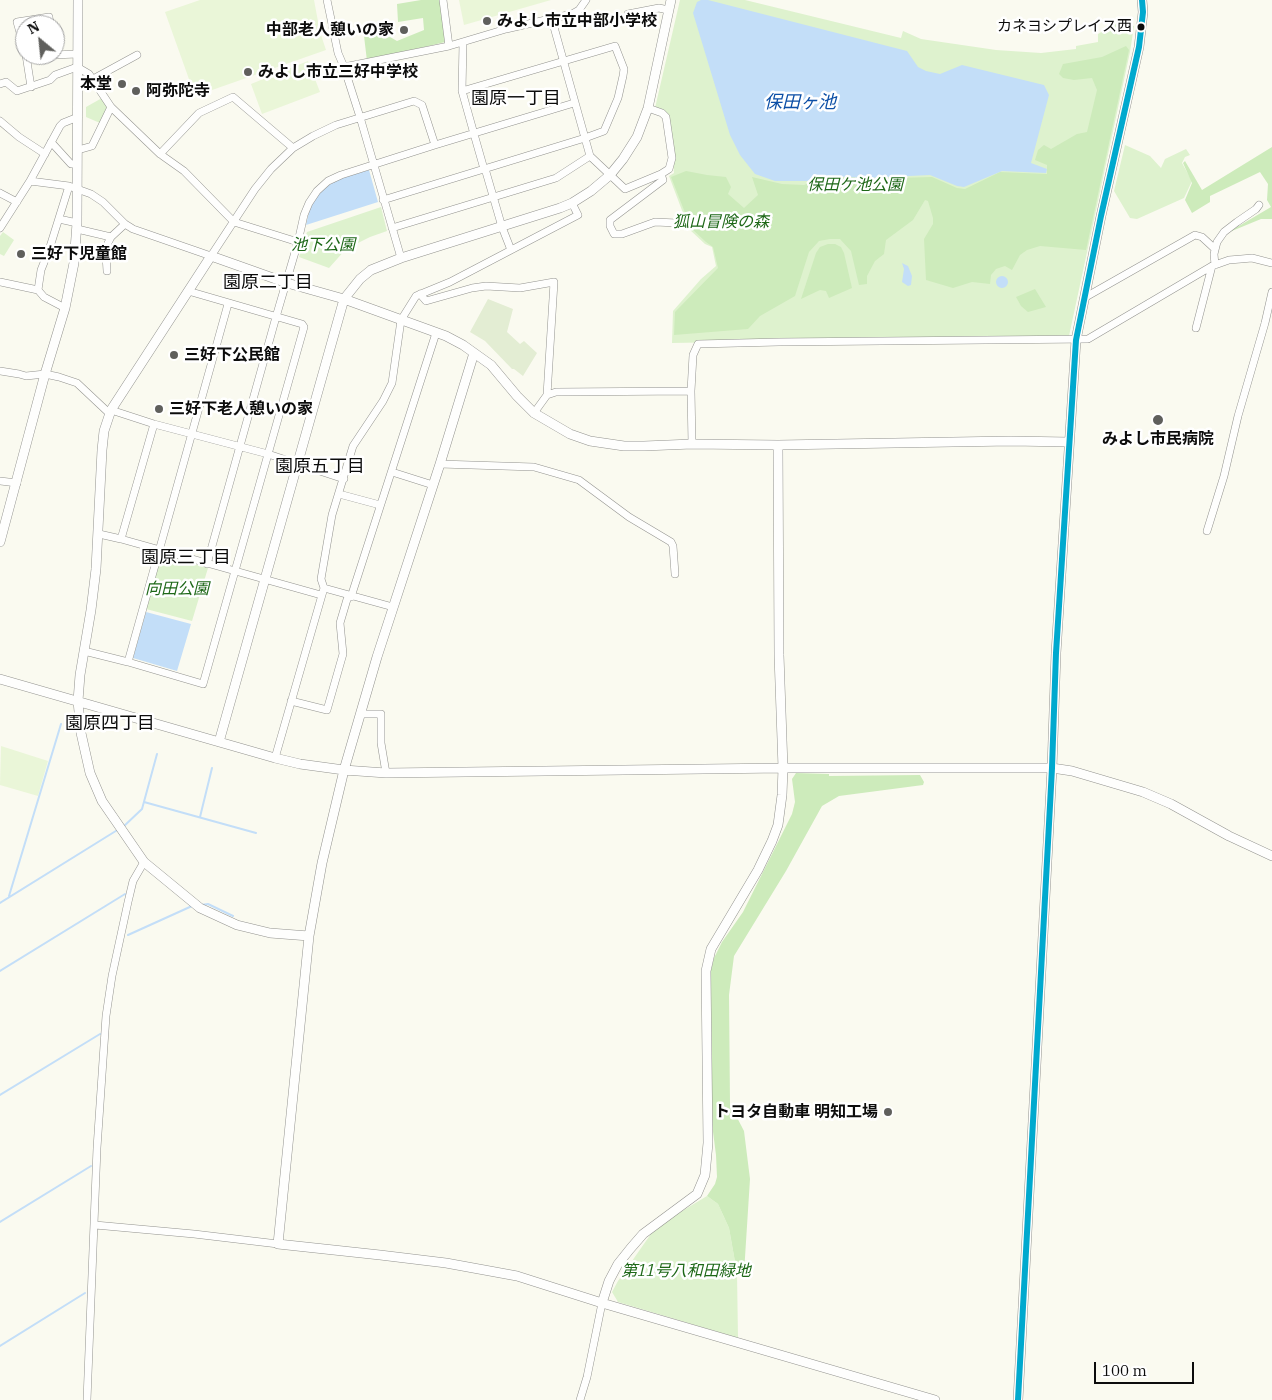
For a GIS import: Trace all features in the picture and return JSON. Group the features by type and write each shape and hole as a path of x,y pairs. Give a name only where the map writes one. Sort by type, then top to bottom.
{"street":[{"path":"0,542 45,374 65,308 74,263 78,190 78,0"},
{"path":"327,0 338,53 360,117 401,258"},
{"path":"443,0 449,46"},
{"path":"344,67 377,62 463,43 506,29 552,20 579,10 586,0"},
{"path":"658,0 663,9"},
{"path":"219,742 344,299 360,279 371,270 401,258 572,203 591,191 610,175 637,137 648,108 663,9 671,0"},
{"path":"1018,1400 1052,768 1056,653 1076,340 1139,48 1143,12 1142,0"},
{"path":"628,14 663,9"},
{"path":"552,20 590,156 625,190 669,169 672,158 666,117 662,113 648,108"},
{"path":"463,43 462,92 511,250"},
{"path":"383,200 604,131 618,98 624,69 615,46 462,92"},
{"path":"65,54 77,54"},
{"path":"94,79 137,55"},
{"path":"28,65 31,87"},
{"path":"0,84 6,82 17,91 50,80 55,75 77,68 89,74 111,107 160,154 184,171 234,222 298,242"},
{"path":"160,154 199,113 233,97 293,148"},
{"path":"309,936 270,933 237,925 200,908 144,862 102,801 94,785 81,733 78,701 91,610 104,431 110,412 211,256 271,169 293,148 336,125 414,101 422,105 435,145"},
{"path":"207,564 239,446 287,284 304,215 317,191 334,178 574,103"},
{"path":"78,150 92,146 111,107"},
{"path":"0,228 30,181 63,122 78,117"},
{"path":"0,121 18,137 45,154"},
{"path":"51,142 70,164 77,164"},
{"path":"392,228 556,178 590,156"},
{"path":"661,174 663,180 619,212 610,220 610,226 614,234 622,234 655,222 677,223"},
{"path":"30,181 69,186 99,199 125,224 139,232 287,284 344,299 464,344 491,365 534,413 570,434 606,444 644,446 692,444 1069,442"},
{"path":"38,290 41,270 69,186"},
{"path":"0,193 17,202"},
{"path":"275,758 322,592 321,579 332,515 354,446 383,401 392,383 401,320 416,296 450,282 578,215 572,203"},
{"path":"1196,328 1214,266 1217,242 1224,232 1259,205"},
{"path":"59,219 111,237"},
{"path":"108,271 106,255 111,237 125,224"},
{"path":"1084,298 1194,235 1202,237 1216,249"},
{"path":"692,444 691,390 694,355 698,344 1088,339 1214,266 1241,258 1259,259 1272,263"},
{"path":"0,282 38,290 44,297 65,308"},
{"path":"420,294 426,301 486,286 520,288 554,282 547,395 534,413"},
{"path":"84,650 203,684 304,327 302,324 188,291"},
{"path":"1208,531 1272,292"},
{"path":"128,662 228,304"},
{"path":"291,700 327,710 343,654 340,623 392,472 436,333"},
{"path":"278,1244 309,936 322,864 344,770 393,607 474,353"},
{"path":"0,371 26,376 45,374 59,377 77,383 110,412 268,454 344,479"},
{"path":"547,395 556,392 691,390"},
{"path":"121,539 154,424"},
{"path":"580,1400 587,1377 602,1303 609,1281 618,1264 643,1234 696,1194 705,1175 708,1143 706,971 711,949 758,870 772,841 781,809 778,445"},
{"path":"440,464 534,467 579,480 612,506 671,542 675,574"},
{"path":"392,472 433,485"},
{"path":"0,481 17,483"},
{"path":"339,494 380,505"},
{"path":"98,534 264,580 350,596 393,607"},
{"path":"0,679 275,758 300,764 344,770 386,773 782,768 1052,768 1072,771 1143,792 1171,804 1229,836 1272,856"},
{"path":"361,714 381,714 386,773"},
{"path":"87,1400 100,1090 108,1000 134,882 144,862"},
{"path":"95,1225 399,1257 517,1276 602,1303 935,1400"}],"green space":[{"path":"200,0 314,0 320,32 326,50 195,96 165,12"},
{"path":"421,0 440,0 445,42 367,61 364,36 381,32 397,41 424,30 423,18 398,22 397,4"},
{"path":"459,0 551,0 464,25"},
{"name":"保田ケ池公園","path":"680,0 745,0 901,38 903,31 921,39 996,50 1041,53 1076,49 1076,46 1098,42 1098,34 1119,22 1134,26 1069,336 672,343 673,311 701,279 716,266 712,247 705,244 689,229 669,176 674,173 669,117 655,108"},
{"name":"狐山冒険の森","path":"1126,46 1129,50 1086,250 1040,246 1027,250 1020,255 1012,270 1005,266 996,269 991,275 990,284 972,282 953,288 926,280 924,239 933,224 933,218 928,201 925,200 913,220 886,240 884,254 875,261 867,276 867,284 859,285 851,251 840,239 819,241 809,252 795,296 760,316 748,329 674,335 675,312 718,268 713,247 691,228 671,177 686,171 726,177 731,187 728,194 744,208 758,195 752,177 782,184 804,185 821,179 836,177 861,179 932,177 957,188 965,189 1000,172 1047,174 1047,165 1035,160 1038,150 1044,145 1051,149 1077,134 1087,132 1097,90 1092,78 1074,80 1063,78 1059,74 1063,64 1102,57"},
{"path":"308,61 320,92 262,114 251,84"},
{"path":"102,98 109,110 100,123 86,117 86,107"},
{"path":"1125,145 1150,156 1161,168 1165,159 1186,149 1190,155 1185,157 1182,163 1192,181 1184,198 1137,219 1130,218 1114,191"},
{"path":"1272,147 1272,219 1261,219 1227,233 1271,207 1267,200 1268,184 1260,172 1210,196 1210,202 1192,213 1185,200 1192,183 1183,163 1185,161 1202,190"},
{"name":"池下公園","path":"381,207 387,231 346,249 329,268 299,257 307,232"},
{"path":"3,232 14,240 4,256 0,254 0,236"},
{"path":"835,244 841,247 852,288 829,298 826,291 820,290 801,299 816,253 820,247"},
{"path":"1035,289 1046,307 1028,312 1021,306 1016,297"},
{"path":"488,299 513,309 507,332 520,344 524,341 537,353 523,376 512,369 485,341 470,332"},
{"name":"向田公園","path":"161,555 208,568 192,621 146,609"},
{"path":"1,746 48,761 38,796 0,785"},
{"path":"796,773 829,774 829,776 920,775 924,782 923,785 839,796 822,806 786,871 734,956 729,995 730,1104 744,1131 750,1179 744,1273 737,1273 729,1228 718,1204 707,1196 717,1177 712,1124 711,970 714,958 722,942 743,912 792,814 795,802 792,779"},
{"name":"第11号八和田緑地","path":"707,1196 718,1204 729,1228 737,1273 738,1338 618,1302 612,1292 653,1231 664,1222"}],"water":[{"name":"保田ヶ池","path":"708,0 907,51 918,67 926,71 940,74 962,65 1044,85 1049,95 1031,163 1047,169 1046,173 1002,171 964,187 930,175 867,178 828,176 808,181 775,181 755,174 740,155 730,135 693,13 697,2"},
{"path":"369,170 378,202 306,225 310,208 319,194 329,185 341,178"},
{"path":"902,263 908,266 912,276 911,285 908,286 902,282 904,269"},
{"path":"1004,276 1007,277 1007,287 1000,288 997,287 996,280 997,277"},
{"path":"146,612 191,624 177,671 133,658"}],"waterway":[{"path":"9,896 61,724"},
{"path":"123,827 142,809 157,754"},
{"path":"200,817 212,768"},
{"path":"144,802 256,833"},
{"path":"0,903 119,829"},
{"path":"0,971 125,894"},
{"path":"201,905 208,904 233,916"},
{"path":"128,935 192,906"},
{"path":"0,1095 100,1034"},
{"path":"0,1222 91,1166"},
{"path":"0,1346 85,1293"}],"transit line":[{"path":"1018,1400 1052,768 1056,653 1076,340 1101,216 1139,47 1143,12 1142,0"}],"place":[{"name":"みよし市立中部小学校","path":"487,21"},
{"name":"カネヨシプレイス西","path":"1141,27"},
{"name":"中部老人憩いの家","path":"404,30"},
{"name":"みよし市立三好中学校","path":"248,72"},
{"name":"本堂","path":"122,84"},
{"name":"阿弥陀寺","path":"136,91"},
{"name":"三好下児童館","path":"21,254"},
{"name":"三好下公民館","path":"174,355"},
{"name":"三好下老人憩いの家","path":"159,409"},
{"name":"みよし市民病院","path":"1158,420"},
{"name":"トヨタ自動車 明知工場","path":"888,1112"}],"district":[{"name":"園原一丁目","path":"516,99"},
{"name":"園原二丁目","path":"268,283"},
{"name":"園原五丁目","path":"320,467"},
{"name":"園原三丁目","path":"186,558"},
{"name":"園原四丁目","path":"110,724"}]}
